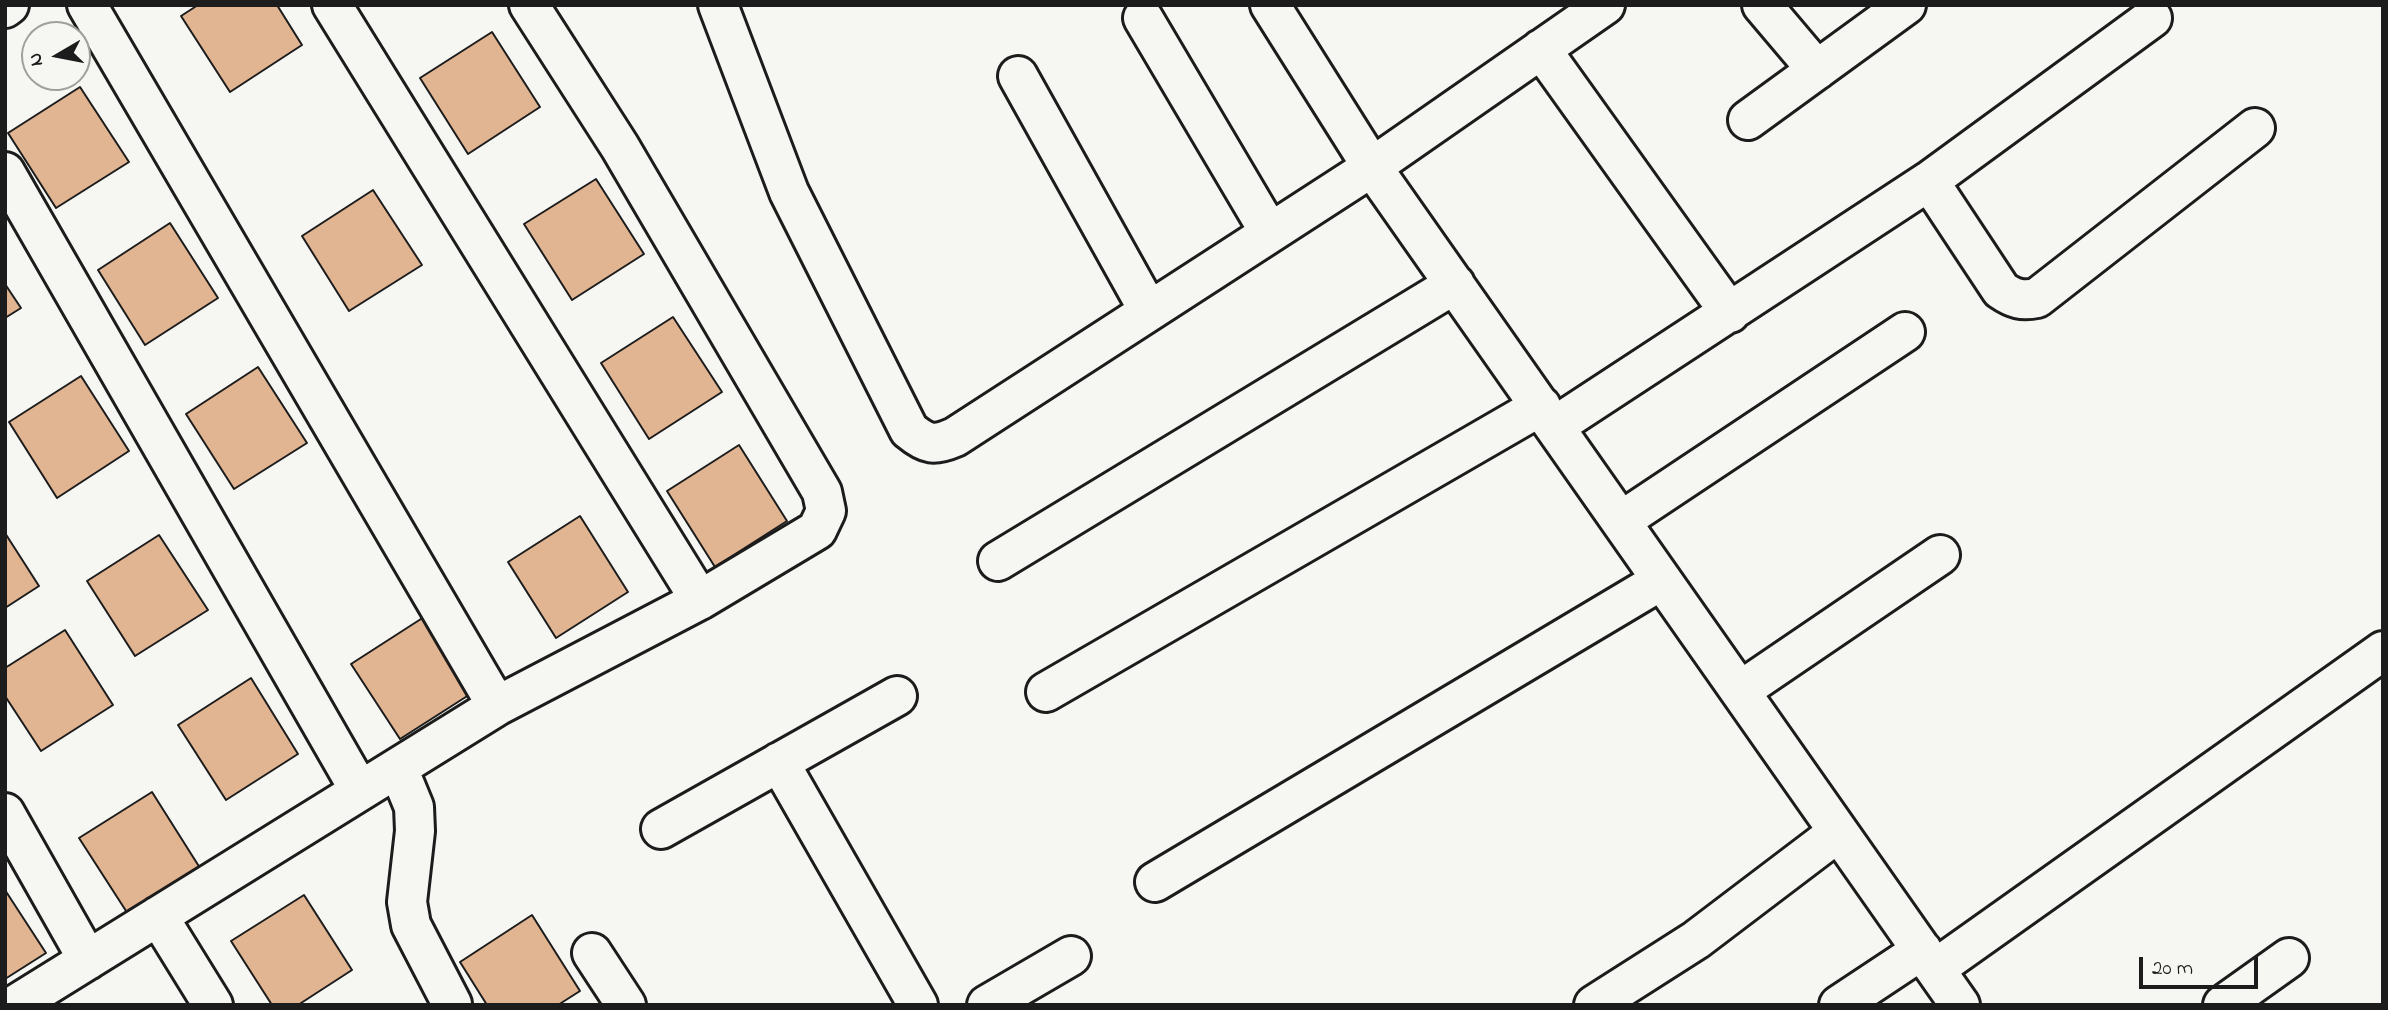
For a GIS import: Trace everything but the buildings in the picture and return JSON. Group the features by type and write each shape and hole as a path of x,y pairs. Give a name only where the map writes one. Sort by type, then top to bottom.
{"street":[{"path":"87,5 497,706"},
{"path":"332,5 700,600"},
{"path":"15,1005 497,706 700,600 817,530 826,511 822,492 620,147 529,5"},
{"path":"718,5 789,192 909,430 923,442 936,445 955,437 1372,167 1605,5"},
{"path":"1270,5 1372,167 1740,691 1837,834 1960,1005"},
{"path":"1762,5 1817,70"},
{"path":"1748,120 1906,5"},
{"path":"1143,18 1270,233"},
{"path":"1046,692 1730,313 1929,181 2152,18"},
{"path":"1541,49 1730,313"},
{"path":"1018,76 1149,312"},
{"path":"1929,181 2001,290 2012,298 2024,301 2037,298 2255,128"},
{"path":"5,172 360,791"},
{"path":"998,561 1455,284"},
{"path":"1621,521 1905,332"},
{"path":"1740,691 1940,555"},
{"path":"1155,882 1662,580"},
{"path":"1839,1005 1928,960 2383,651"},
{"path":"661,829 897,696"},
{"path":"779,762 918,1005"},
{"path":"398,768 414,807 415,831 407,902 411,925 452,1004"},
{"path":"5,813 88,960"},
{"path":"1594,1005 1696,940 1837,834"},
{"path":"158,916 213,1005"},
{"path":"592,953 626,1005"},
{"path":"987,1005 1072,956"},
{"path":"2223,1005 2288,958"}]}
